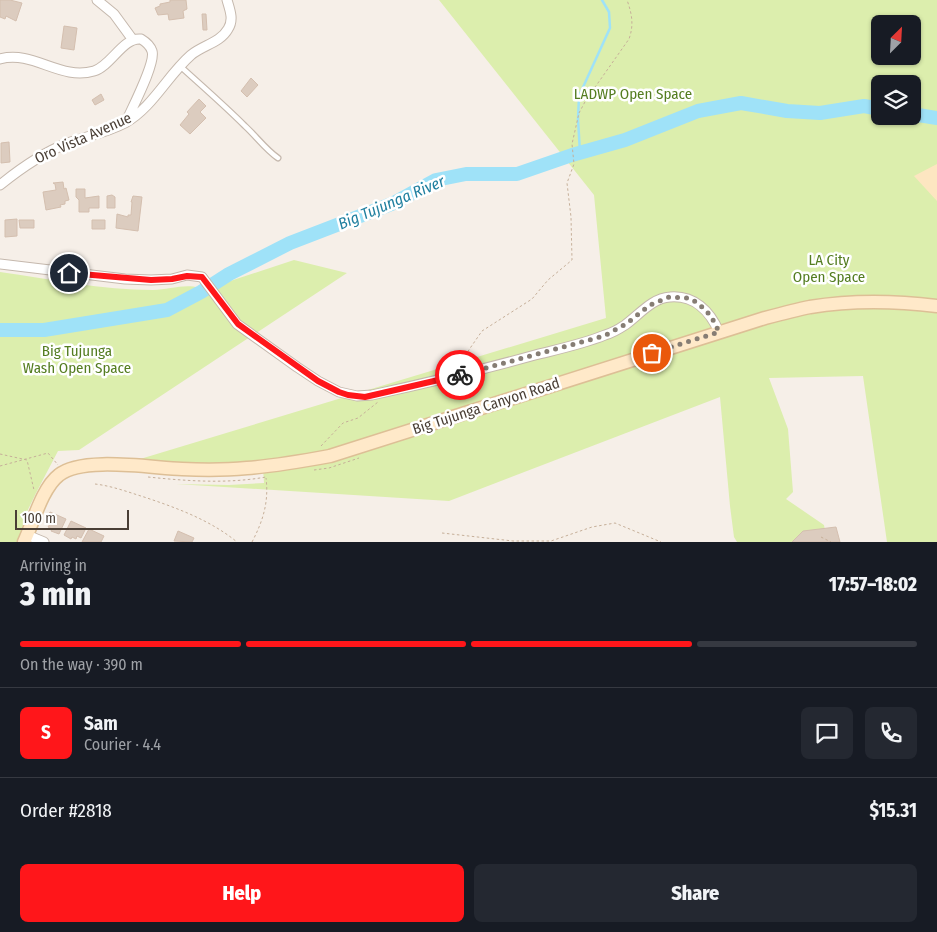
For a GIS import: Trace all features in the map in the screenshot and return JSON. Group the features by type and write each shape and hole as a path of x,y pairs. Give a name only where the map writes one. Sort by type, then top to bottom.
{"street":[{"path":"97,0 114,14 133,40"},
{"name":"Oro Vista Avenue","path":"0,185 32,160 47,152 70,142 102,133 126,122 145,108 192,54 204,46 216,42 230,27 231,14 227,0"},
{"path":"0,60 10,57 34,60 64,71 91,72 98,70 133,40 141,39 150,46 153,52 145,82 126,122"},
{"path":"0,264 125,279 151,280 187,276 202,277 238,324 318,381 348,395 365,397 470,373 604,336 626,324 650,305 669,297 689,298 698,303 711,316 719,332"},
{"name":"Big Tujunga Canyon Road","path":"64,471 84,465 216,469 247,468 330,456 766,318 811,307 845,303 885,302 937,306"},
{"path":"44,542 26,538 38,498 53,480 64,471"}],"lane":[{"path":"180,66 224,105 278,158"}],"path":[{"path":"470,373 464,357 482,330 532,299 548,280 572,260 571,217 567,183 574,164 572,144 579,113 586,100 629,39 633,28 632,12 628,0"},
{"path":"308,460 343,423 358,418 368,411 378,402 383,393"},
{"path":"0,466 48,453 64,471"},
{"path":"0,454 27,460"},
{"path":"27,460 31,482 38,498"},
{"path":"252,542 265,512 268,493 266,477"},
{"path":"95,484 110,486 180,509 212,525 237,542"},
{"path":"442,533 513,541 551,541 592,527 615,523 661,542"},
{"path":"821,536 831,542"}],"green space":[{"path":"439,0 937,0 937,112 921,111 921,75 871,75 871,105 859,104 857,108 871,110 871,125 921,125 921,115 937,116 937,542 887,542 863,376 769,378 788,429 793,492 786,499 824,525 827,542 737,542 734,537 730,506 720,397 449,501 176,484 229,485 264,483 263,468 117,466 606,318 594,195"},
{"name":"Big Tujunga Wash Open Space","path":"294,260 347,273 79,450 58,451 24,518 26,521 21,529 23,530 18,542 0,542 0,272 76,284 134,290 160,290 189,286 209,293 215,286"}],"sand":[{"path":"937,164 937,201 914,176"}],"building":[{"path":"0,0 22,3 16,21 6,16 5,19 0,17"},
{"path":"170,0 186,0 187,9 183,11 184,18 169,20 168,14 158,15 155,8 160,6 160,4 170,2"},
{"path":"202,14 206,14 207,30 203,30"},
{"path":"64,26 77,28 74,50 61,48"},
{"path":"251,78 258,85 247,97 241,91"},
{"path":"101,94 104,100 95,105 92,100"},
{"path":"199,99 206,106 200,112 206,118 190,134 180,125 189,114 187,112"},
{"path":"9,142 10,162 1,163 1,143"},
{"path":"63,182 69,200 65,201 65,204 60,205 61,207 46,210 43,192 56,190 53,183"},
{"path":"76,189 85,189 85,198 99,196 99,208 89,208 89,212 79,212 79,200 76,197"},
{"path":"112,195 115,197 115,208 107,208 107,196"},
{"path":"133,196 142,197 138,231 116,228 117,214 128,217 128,215 131,215"},
{"path":"17,219 17,236 5,237 5,220"},
{"path":"19,220 34,220 34,228 20,228"},
{"path":"92,220 105,220 105,229 92,229"},
{"path":"50,512 66,519 59,534 51,531 52,529 48,527 50,524 45,522"},
{"path":"71,521 86,528 81,538 77,536 76,539 72,537 71,539 64,535"},
{"path":"836,527 840,542 792,542 803,531"},
{"path":"89,529 104,536 101,542 82,542"},
{"path":"178,531 194,538 192,542 174,541"}],"waterway":[{"path":"580,153 579,96 610,28 609,12 602,0"},
{"name":"Big Tujunga River","path":"0,330 44,330 167,310 201,292 229,274 290,243 394,203 436,180 466,174 517,174 572,155 625,140 698,111 741,103 787,111 820,113 864,106 871,107"},
{"name":"Big Tujunga River","path":"921,115 937,118"}],"way so far":[{"path":"460,375 604,336 617,330 662,298 689,298 705,309 716,324 719,332 652,353"}],"route":[{"path":"69,273 151,280 187,276 202,277 238,324 318,381 348,395 365,397 460,375"}],"park label":[{"name":"LADWP Open Space","path":"633,94"},
{"name":"LA City Open Space","path":"829,268"}]}
